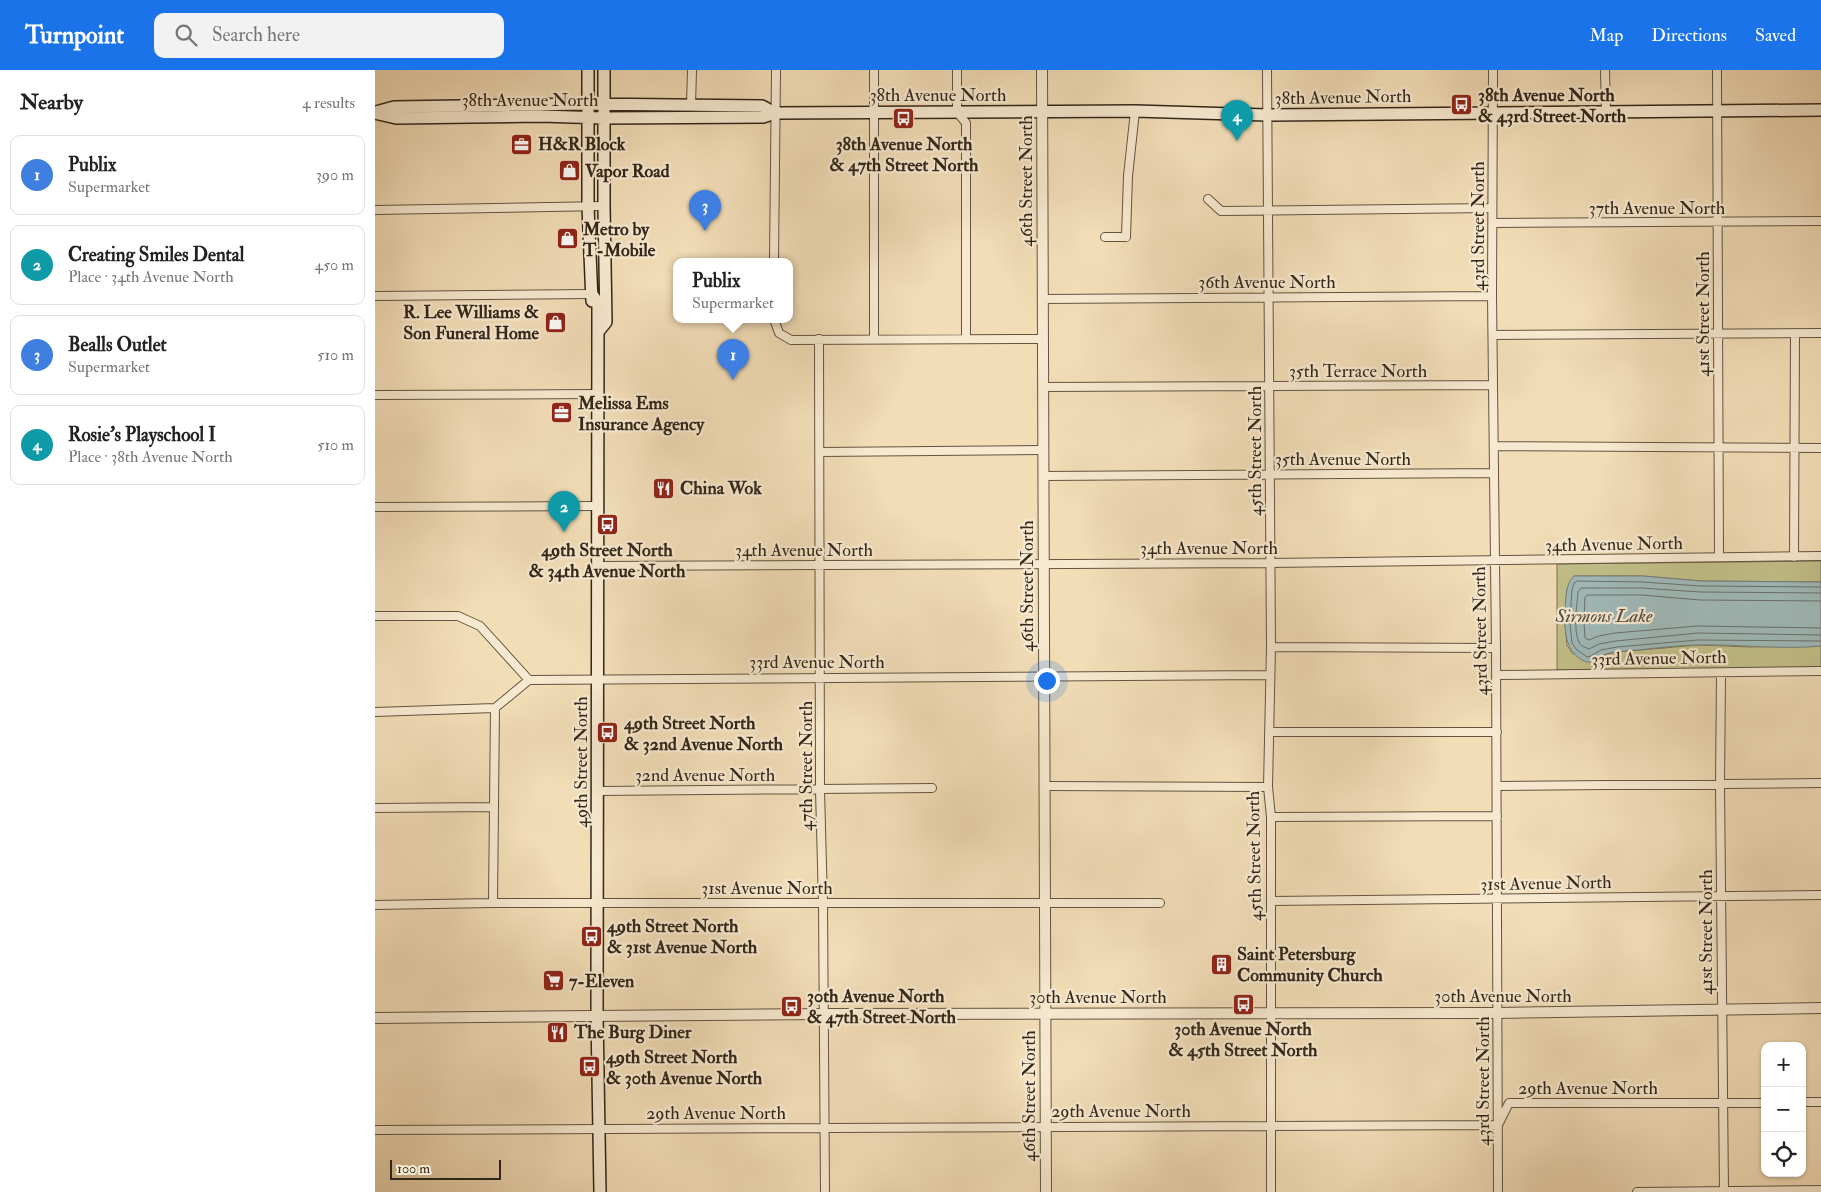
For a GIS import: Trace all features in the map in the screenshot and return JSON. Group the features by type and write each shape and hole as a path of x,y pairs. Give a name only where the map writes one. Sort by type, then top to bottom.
{"main road":[{"path":"587,104 588,70"},
{"path":"604,70 604,104"},
{"name":"38th Avenue North","path":"375,113 395,107 587,104 762,106 775,113"},
{"name":"49th Street North","path":"587,104 588,207 593,322 598,332 597,1016 600,1192"},
{"name":"49th Street North","path":"598,332 606,322 604,104"},
{"name":"38th Avenue North","path":"375,113 397,118 541,116 604,118 763,117 775,113 874,112 1135,111 1267,115 1821,110"},
{"path":"592,294 598,290 606,278"}],"street":[{"path":"691,105 692,70"},
{"path":"774,258 776,70"},
{"path":"874,70 875,339"},
{"path":"957,70 957,112 966,123 966,339"},
{"name":"46th Street North","path":"1042,70 1046,1192"},
{"name":"45th Street North","path":"1267,70 1271,563 1268,787 1271,817 1271,1192"},
{"name":"43rd Street North","path":"1493,70 1492,296 1497,675 1498,1192"},
{"path":"1605,70 1606,113"},
{"name":"41st Street North","path":"1717,70 1719,557"},
{"path":"1105,237 1126,237 1128,176 1135,111"},
{"path":"1208,199 1221,211 1493,208"},
{"path":"375,210 604,206"},
{"name":"37th Avenue North","path":"1493,223 1821,221"},
{"path":"375,296 592,294"},
{"name":"36th Avenue North","path":"1043,299 1492,296"},
{"path":"775,323 779,333 791,340 1043,339"},
{"path":"1794,557 1795,333"},
{"path":"1493,335 1821,333"},
{"name":"47th Street North","path":"819,339 820,790 823,903 825,1192"},
{"name":"35th Terrace North","path":"1043,387 1493,385"},
{"path":"375,395 597,394"},
{"path":"1494,446 1821,448"},
{"path":"820,452 1044,450"},
{"name":"35th Avenue North","path":"1043,476 1494,473"},
{"path":"375,507 597,506"},
{"name":"34th Avenue North","path":"597,566 1271,563 1821,556"},
{"path":"375,616 458,616 480,626 529,680 495,708 375,712"},
{"path":"1271,647 1496,648"},
{"name":"33rd Avenue North","path":"1497,675 1821,671"},
{"name":"41st Street North","path":"1721,673 1721,1009 1724,1192"},
{"name":"33rd Avenue North","path":"529,680 1269,675"},
{"path":"493,904 495,708"},
{"path":"1269,732 1497,732"},
{"path":"1497,786 1821,783"},
{"path":"1045,786 1268,787"},
{"name":"32nd Avenue North","path":"598,791 932,788"},
{"path":"375,808 494,807"},
{"path":"1271,817 1497,816"},
{"name":"31st Avenue North","path":"1271,901 1821,895"},
{"name":"31st Avenue North","path":"375,905 1160,904"},
{"name":"30th Avenue North","path":"375,1018 823,1014 1498,1012 1821,1008"},
{"name":"29th Avenue North","path":"375,1130 1498,1125 1509,1104 1761,1102"},
{"path":"1806,1102 1821,1102"},
{"path":"1637,1192 1821,1190"}],"shaded area":[{"path":"1821,561 1821,582 1701,581 1643,576 1574,576 1567,589 1565,624 1567,645 1572,653 1593,662 1603,655 1617,652 1698,645 1750,647 1821,646 1821,667 1557,670 1557,564"}],"water":[{"name":"Sirmons Lake","path":"1574,576 1643,576 1701,581 1821,582 1821,646 1684,646 1615,652 1605,654 1591,662 1586,662 1573,653 1565,630 1566,594"}],"place":[{"name":"38th Avenue North & 43rd Street North","path":"1462,105"},
{"name":"38th Avenue North & 47th Street North","path":"904,119"},
{"name":"Rosie's Playschool I","path":"1237,141"},
{"name":"H&R Block","path":"522,144"},
{"name":"Vapor Road","path":"569,171"},
{"name":"Bealls Outlet","path":"705,231"},
{"name":"Metro by T-Mobile","path":"567,239"},
{"name":"R. Lee Williams & Son Funeral Home","path":"555,322"},
{"name":"Publix","path":"733,380"},
{"name":"Melissa Ems Insurance Agency","path":"562,413"},
{"name":"China Wok","path":"664,488"},
{"name":"49th Street North & 34th Avenue North","path":"607,525"},
{"name":"Creating Smiles Dental","path":"564,532"},
{"name":"49th Street North & 32nd Avenue North","path":"608,733"},
{"name":"49th Street North & 31st Avenue North","path":"591,936"},
{"name":"Saint Petersburg Community Church","path":"1221,964"},
{"name":"7-Eleven","path":"553,981"},
{"name":"30th Avenue North & 45th Street North","path":"1243,1004"},
{"name":"30th Avenue North & 47th Street North","path":"791,1006"},
{"name":"The Burg Diner","path":"558,1032"},
{"name":"49th Street North & 30th Avenue North","path":"590,1067"}]}
